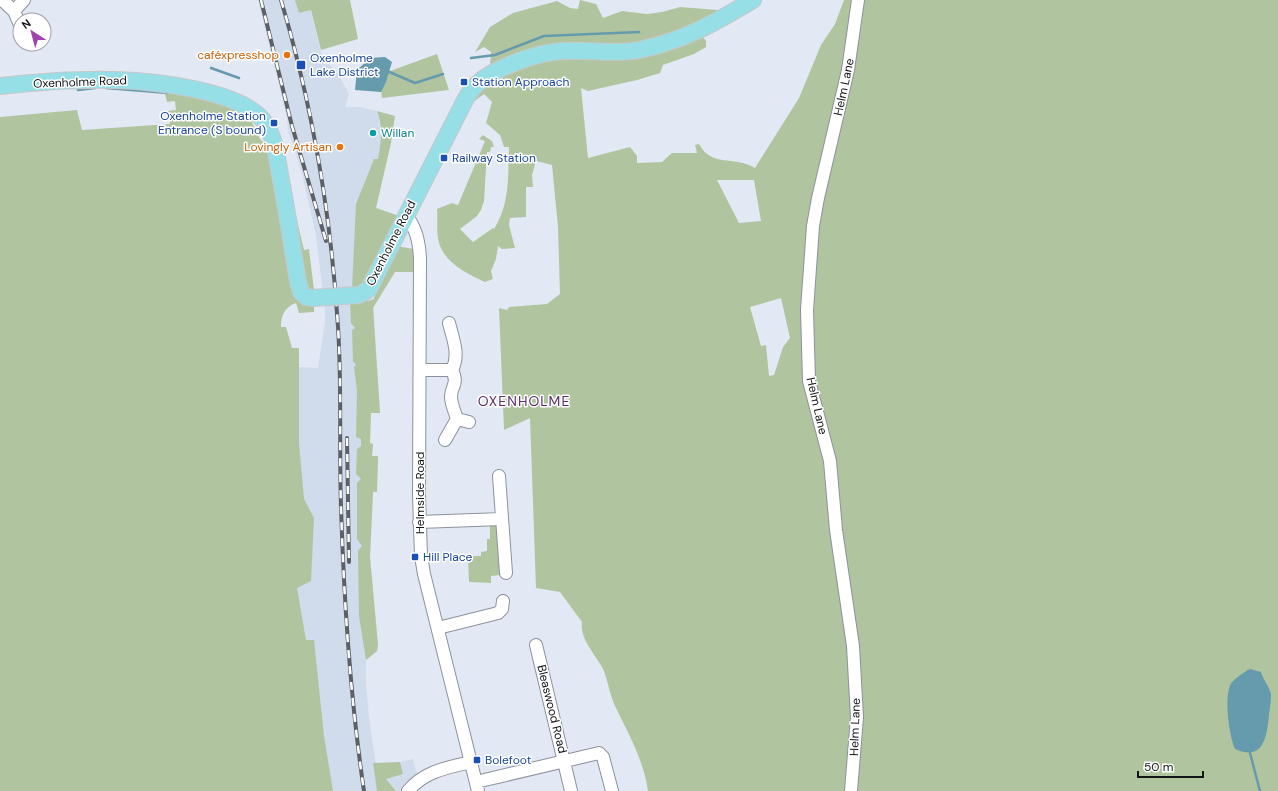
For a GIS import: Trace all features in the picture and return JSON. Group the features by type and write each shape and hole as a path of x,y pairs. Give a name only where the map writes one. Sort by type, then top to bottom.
{"main road":[{"name":"Oxenholme Road","path":"0,86 99,80 142,82 217,94 255,112 265,122 275,146 298,282 301,292 306,296 313,298 359,295 369,290 467,97 475,86 486,77 513,64 549,52 637,50 675,40 703,30 753,0"}],"street":[{"path":"2,0 14,11 24,0"},
{"name":"Helm Lane","path":"851,791 857,718 853,646 836,530 830,461 809,381 807,310 813,226 821,184 848,70 858,0"},
{"name":"Helmside Road","path":"406,215 414,227 419,244 419,522 422,567 477,787"},
{"path":"450,323 456,351 455,364 452,370"},
{"path":"420,370 452,370"},
{"path":"445,440 456,419 451,397 456,384 456,378 452,370"},
{"path":"456,419 469,422"},
{"path":"499,476 506,573"},
{"path":"419,522 502,519"},
{"path":"438,628 498,613 502,609 503,601"},
{"name":"Bleaswood Road","path":"536,645 543,656 571,791"},
{"name":"Bleaswood Road","path":"477,787 599,753 602,754 612,791"},
{"path":"408,791 423,776 433,771 471,762"}],"shaded area":[{"path":"258,0 308,0 324,64 329,64 337,72 349,94 345,107 359,107 377,111 379,117 381,147 378,160 376,208 399,216 366,281 373,300 380,413 371,413 370,443 373,444 372,456 378,456 377,492 373,492 370,557 378,645 377,651 366,660 366,685 369,718 380,791 314,791 291,666 284,374 300,367 318,368 325,322 325,310 316,236 302,173 288,130 287,118"},
{"path":"413,759 418,778 405,791 396,791 386,779 384,766"}],"green space":[{"path":"295,0 350,0 358,39 321,50 311,10 299,13"},
{"path":"580,0 596,4 603,18 622,11 647,14 680,7 718,10 711,18 690,29 616,48 568,44 548,45 526,50 490,66 491,52 484,47 475,52 490,27 513,13 557,1 570,8 578,9"},
{"path":"844,0 1278,0 1278,791 648,791 639,758 613,702 604,671 583,635 582,622 560,592 536,588 530,418 504,430 499,308 507,310 509,307 547,304 560,294 558,227 552,165 536,161 532,175 533,187 526,187 526,217 510,218 509,225 515,248 502,249 498,246 496,259 491,271 493,279 485,282 478,279 451,262 446,256 438,239 437,209 452,203 458,205 485,141 479,139 483,135 492,141 494,147 491,147 490,152 487,152 484,201 477,216 460,229 473,242 493,228 494,229 499,219 506,200 509,147 504,147 500,135 486,123 492,102 484,94 473,102 476,95 495,81 534,62 703,37 706,41 706,47 694,54 663,65 660,73 637,80 588,91 581,88 588,158 630,147 637,156 637,163 662,162 672,153 697,153 695,145 699,144 710,156 717,159 739,162 755,168 799,98 821,45 835,24","holes":["717,180 754,180 761,221 739,223","781,298 790,338 783,347 774,375 769,376 766,345 761,346 750,307"]},
{"path":"437,54 449,90 382,98 379,75"},
{"path":"164,90 201,94 249,116 260,139 269,148 296,290 314,304 314,312 299,313 296,303 286,309 281,327 286,327 292,348 299,348 299,443 304,499 314,518 311,581 297,588 306,640 314,640 324,736 333,791 0,791 0,117 77,110 82,130 170,124 168,111 176,110 175,101 167,102"},
{"path":"377,111 395,116 391,143 376,208 399,216 364,287 352,289 356,204 374,159 378,159 380,148 381,129"},
{"path":"295,212 304,250 309,249 314,290 311,292 306,287 292,213"},
{"path":"396,246 414,249 414,272 395,272 373,308 380,413 371,413 370,443 373,444 372,456 378,456 377,492 373,492 370,557 378,645 377,651 366,660 359,616 358,551 362,546 357,539 357,483 361,479 356,474 357,449 361,446 361,439 356,437 357,391 354,367 356,365 353,361 352,330 355,328 351,323 350,303 373,300"},
{"path":"490,523 497,526 500,575 491,576 491,583 469,582 468,556 481,556 481,552 487,551 487,539 490,539"},
{"path":"400,762 403,774 386,779 396,791 377,791 373,763"}],"water":[{"path":"385,57 392,62 386,82 381,92 355,90 357,70 370,58"},
{"path":"1250,669 1261,672 1268,686 1271,700 1267,731 1262,745 1252,752 1245,752 1235,749 1229,725 1227,705 1229,688 1232,682"}],"waterway":[{"path":"471,58 495,55 544,36 639,32"},
{"path":"211,68 239,78"},
{"path":"387,71 415,83 443,74"},
{"path":"78,90 95,88"},
{"path":"106,88 168,93"},
{"path":"1250,753 1260,791"}],"railway":[{"path":"261,0 292,126 326,241"},
{"path":"281,0 311,121 319,162 331,243 339,350 341,507 346,614 351,685 364,791"},
{"path":"347,438 349,562"}],"place":[{"name":"caféxpresshop","path":"287,55"},
{"name":"Oxenholme Lake District","path":"301,65"},
{"name":"Station Approach","path":"464,82"},
{"name":"Oxenholme Station Entrance (S bound)","path":"274,123"},
{"name":"Willan","path":"373,133"},
{"name":"Lovingly Artisan","path":"340,147"},
{"name":"Railway Station","path":"444,158"},
{"name":"Hill Place","path":"415,557"},
{"name":"Bolefoot","path":"477,760"}],"district":[{"name":"OXENHOLME","path":"524,401"}]}
